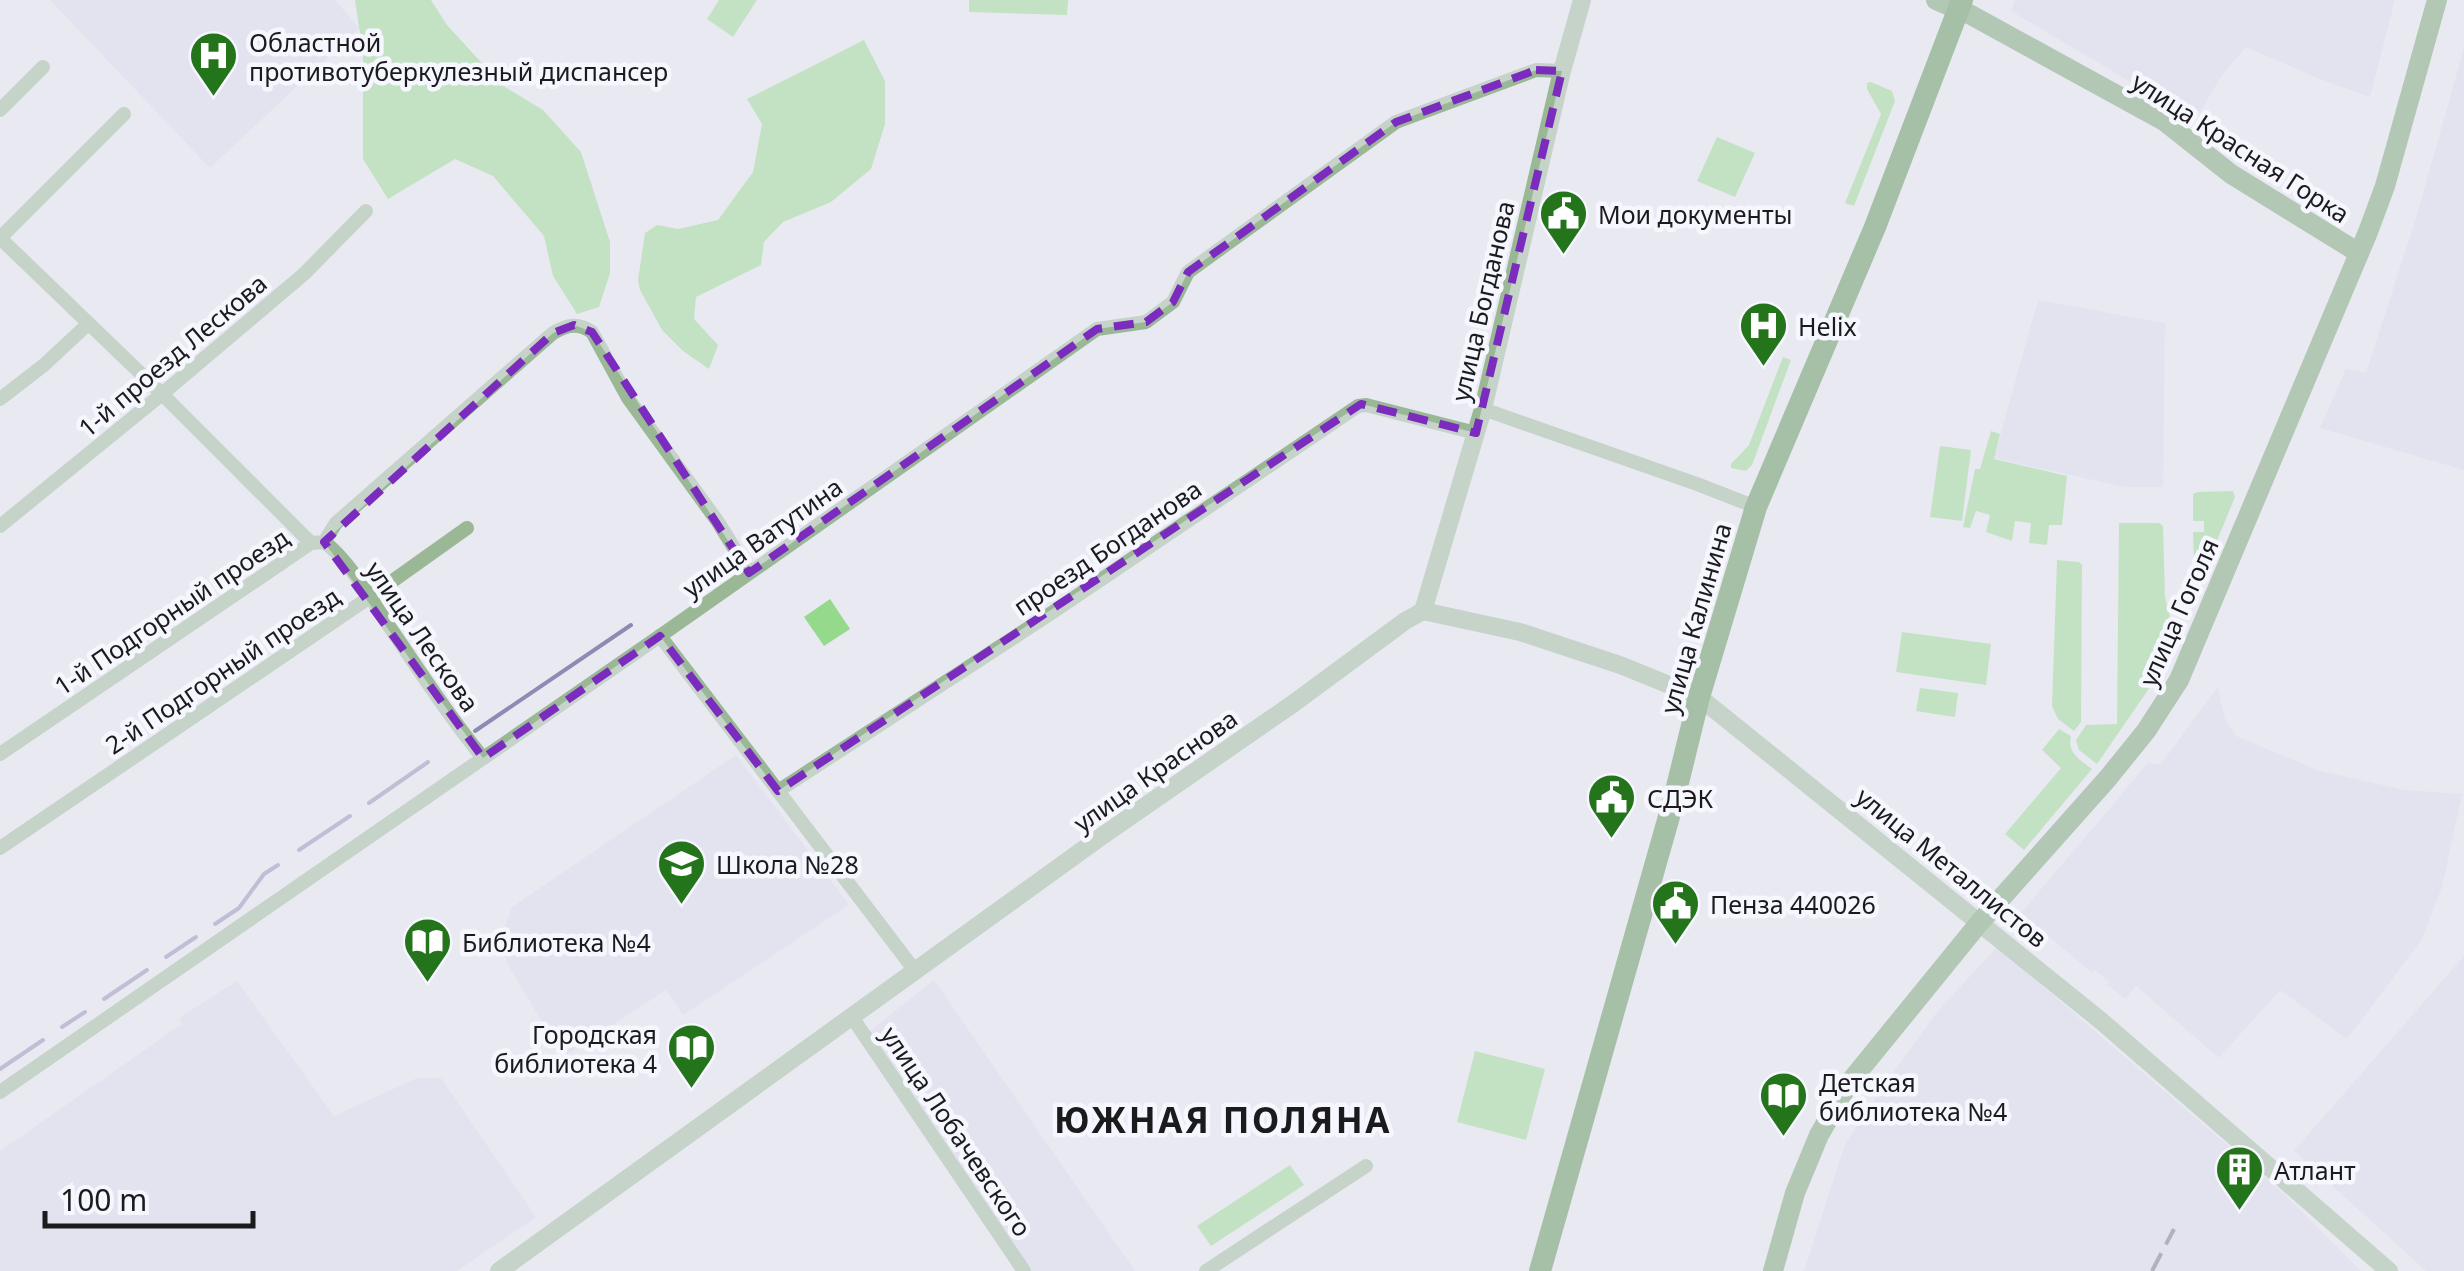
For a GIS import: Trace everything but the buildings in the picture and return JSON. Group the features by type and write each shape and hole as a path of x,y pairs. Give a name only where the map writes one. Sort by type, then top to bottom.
{"main road":[{"name":"улица Гоголя","path":"1773,1271 1795,1193 1819,1134 1849,1083 1980,922 2146,731 2179,680 2385,186 2437,0"},
{"name":"улица Красная Горка","path":"1952,3 2164,121 2232,174 2359,253"},
{"name":"улица Калинина","path":"1540,1271 1674,799 1699,696 1756,507 1854,280 1952,3"}],"street":[{"name":"улица Богданова","path":"1423,611 1483,409 1582,0"},
{"path":"0,110 44,67"},
{"name":"улица Ватутина","path":"0,1092 1096,329 1146,322 1173,302 1188,272 1396,122 1536,70 1562,71"},
{"path":"0,238 124,114"},
{"name":"1-й проезд Лескова","path":"0,526 304,274 366,211"},
{"name":"улица Лескова","path":"0,238 318,543 334,549 483,758"},
{"path":"0,399 88,324"},
{"name":"1-й Подгорный проезд","path":"0,754 318,543 552,332 574,325 592,332 628,398 718,522 749,572"},
{"name":"проезд Богданова","path":"778,791 1358,406 1476,433"},
{"path":"1483,409 1756,507"},
{"name":"2-й Подгорный проезд","path":"0,848 467,528"},
{"name":"улица Металлистов","path":"1423,611 1520,632 1620,664 1699,696 2100,1020 2388,1271"},
{"name":"улица Краснова","path":"499,1271 1102,836 1423,611"},
{"path":"660,636 916,972"},
{"name":"улица Лобачевского","path":"852,1017 1024,1271"},
{"path":"1206,1271 1366,1166"}],"highlighted area":[{"path":"1536,70 1562,71 1476,433 1361,404 778,791 660,636 483,758 324,542 553,333 574,325 592,332 749,573 1097,329 1146,322 1173,302 1188,272 1396,122"}],"shaded area":[{"name":"Областной противотуберкулезный диспансер","path":"50,0 335,0 359,28 210,168"},
{"path":"2015,0 2395,0 2370,97 2246,47 2222,75 2200,112 2183,102 2178,110 2011,11"},
{"path":"2464,48 2464,470 2320,428 2346,369 2366,373 2416,218"},
{"path":"2038,300 2165,323 2163,487 2125,487 1994,458"},
{"path":"2218,687 2224,717 2236,736 2320,771 2404,790 2462,794 2442,887 2422,939 2347,1039 2280,990 2219,1058 2136,986 2125,999 2021,913 2148,763 2161,764"},
{"name":"Школа №28","path":"736,755 849,905 683,1015 666,990 563,1057 499,943 512,907"},
{"path":"1997,947 2284,1194 2361,1271 1804,1271 1845,1144 1937,1012"},
{"path":"2464,956 2464,1271 2426,1271 2294,1151"},
{"path":"934,980 1135,1271 1030,1271 865,1035"},
{"path":"237,981 334,1116 417,1078 441,1078 536,1217 457,1271 0,1271 0,1151 182,1024 179,1018"}],"green space":[{"path":"355,0 431,0 447,25 502,85 543,110 581,152 610,242 610,273 599,307 577,314 553,276 544,236 493,176 455,159 388,199 363,159 363,53"},
{"path":"719,0 757,0 733,37 707,19"},
{"path":"969,0 1068,0 1067,15 969,12"},
{"path":"864,40 885,81 885,124 871,169 831,202 783,222 764,242 761,265 696,297 694,319 718,345 709,369 662,330 640,290 645,233 657,225 678,229 718,220 753,172 762,124 747,99"},
{"path":"1871,82 1892,91 1895,101 1854,206 1845,203 1881,114 1867,89"},
{"path":"1717,137 1755,153 1735,197 1697,181"},
{"path":"1783,357 1791,360 1752,465 1746,471 1731,468 1749,445"},
{"path":"1991,431 2000,434 1994,459 2067,476 2062,525 2049,525 2047,545 2029,543 2031,523 2015,521 2012,541 1986,532 1990,515 1976,511 1970,528 1963,527 1975,469 1980,469"},
{"path":"1940,446 1971,450 1962,521 1930,517"},
{"path":"2233,491 2235,497 2195,594 2193,532 2204,532 2204,521 2193,521 2193,494"},
{"path":"2119,523 2163,526 2165,597 2174,633 2159,674 2097,764 2079,750 2076,740 2086,725 2117,724"},
{"path":"2057,560 2082,565 2081,722 2074,731 2058,719 2052,706"},
{"path":"830,599 850,629 824,646 804,617"},
{"path":"1902,632 1991,644 1986,685 1896,672"},
{"path":"1920,688 1958,693 1955,717 1916,711"},
{"path":"2059,729 2071,736 2073,752 2092,769 2024,850 2005,834 2061,768 2042,750"},
{"path":"1475,1051 1545,1069 1526,1140 1457,1122"},
{"path":"1290,1165 1304,1185 1211,1246 1197,1226"}],"waterway":[{"path":"475,731 631,625"},
{"path":"369,803 428,762"},
{"path":"299,850 350,816"},
{"path":"215,924 239,908 264,874 278,865"},
{"path":"166,957 196,937"},
{"path":"104,999 147,970"},
{"path":"62,1027 85,1012"},
{"path":"0,1069 43,1040"}],"railway":[{"path":"2152,1271 2174,1229"}],"place":[{"name":"Областной противотуберкулезный диспансер","path":"214,98"},
{"name":"Мои документы","path":"1563,256"},
{"name":"Helix","path":"1763,368"},
{"name":"СДЭК","path":"1612,840"},
{"name":"Школа №28","path":"681,906"},
{"name":"Пенза 440026","path":"1675,946"},
{"name":"Библиотека №4","path":"427,984"},
{"name":"Городская библиотека 4","path":"692,1090"},
{"name":"Детская библиотека №4","path":"1784,1138"},
{"name":"Атлант","path":"2239,1212"}],"district":[{"name":"ЮЖНАЯ ПОЛЯНА","path":"1223,1119"}]}
